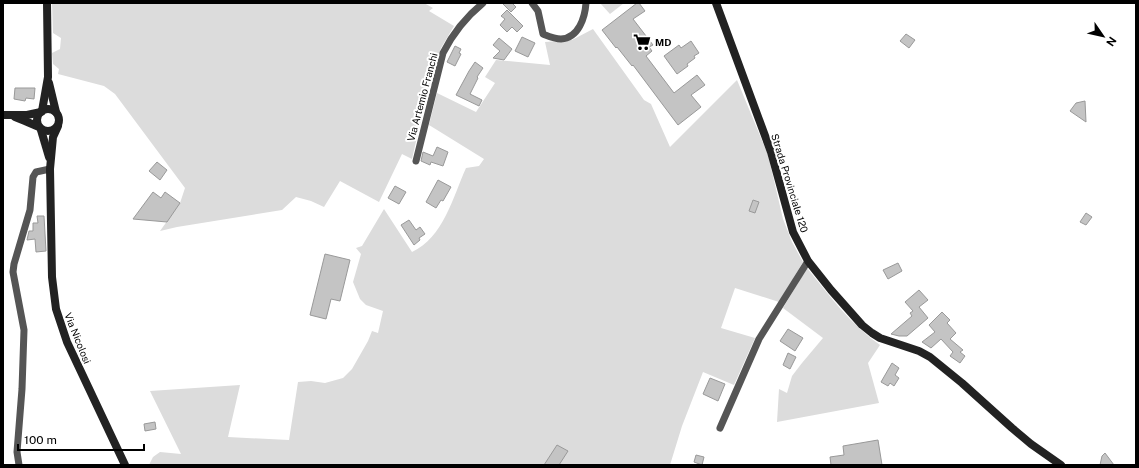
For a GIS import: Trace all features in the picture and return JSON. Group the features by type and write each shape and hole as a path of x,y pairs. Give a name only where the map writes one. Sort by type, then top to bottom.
{"street":[{"path":"47,3 48,77 42,111 39,114 37,121 50,166"},
{"name":"Via Artemio Franchi","path":"416,161 444,53 449,41 468,15 483,3"},
{"path":"532,3 538,11 543,34 561,39 574,34 584,18 586,3"},
{"name":"Strada Provinciale 120","path":"716,3 770,148 793,232 808,261 862,325 880,338 919,351 930,357 1031,444 1061,465"},
{"path":"48,77 59,119 58,126 53,137 50,166"},
{"path":"6,115 31,114 50,109 56,112"},
{"path":"6,115 25,120 48,132 58,126"},
{"path":"18,465 17,452 22,389 24,330 13,272 30,210 33,176 36,172 50,166"},
{"name":"Via Nicolosi","path":"50,166 52,277 56,309 67,342 125,465"},
{"path":"720,428 759,339 808,261"}],"shaded area":[{"path":"52,3 424,3 433,8 429,11 454,26 441,48 428,89 412,159 402,154 379,202 340,181 324,207 311,201 296,197 282,210 160,231 180,203 185,188 115,94 104,86 58,74 59,69 53,64 52,53 60,49 61,38 53,33"},
{"path":"600,3 624,3 610,14"},
{"path":"593,29 644,100 651,104 670,147 737,80 768,155 783,219 792,242 803,262 779,302 735,288 721,328 755,338 734,385 703,372 682,426 670,465 149,465 153,457 160,452 181,454 150,391 240,385 228,437 289,440 298,382 311,381 325,383 343,378 352,369 372,331 378,333 383,311 366,305 360,299 353,282 361,254 356,248 362,246 384,209 412,252 423,246 432,237 446,216 466,168 479,166 484,159 429,125 437,93 476,112 495,83 485,77 496,60 550,65 545,42 572,40"},
{"path":"807,268 850,319 880,345 868,363 879,403 777,422 779,389 787,393 792,376 823,338 783,308"}],"building":[{"path":"502,3 512,3 516,7 511,12"},
{"path":"639,3 645,11 633,19 653,45 649,47 652,51 646,56 674,93 697,75 705,85 691,95 701,107 678,125 633,65 632,66 617,47 616,48 602,30"},
{"path":"507,10 523,26 517,32 512,27 507,32 500,25 505,19 501,16"},
{"path":"906,34 915,40 909,48 900,41"},
{"path":"522,37 535,43 528,57 515,51"},
{"path":"499,38 512,49 504,60 493,58 500,51 493,45"},
{"path":"691,41 699,53 687,64 688,66 677,74 664,56 679,45 681,48"},
{"path":"455,46 461,49 459,53 461,54 455,66 447,62"},
{"path":"475,62 483,68 477,77 478,78 470,94 482,100 479,106 456,95"},
{"path":"15,88 35,88 34,99 26,98 25,101 14,99"},
{"path":"1085,101 1086,122 1070,111 1076,103"},
{"path":"437,147 448,152 443,166 431,162 430,165 421,161 423,152 433,156"},
{"path":"157,162 167,170 160,180 149,171"},
{"path":"438,180 451,187 443,201 441,200 436,208 426,202"},
{"path":"395,186 406,192 399,204 388,198"},
{"path":"153,192 161,198 165,192 180,203 167,222 133,219"},
{"path":"753,200 759,202 755,213 749,211"},
{"path":"1086,213 1092,217 1086,225 1080,222"},
{"path":"37,216 44,216 46,251 36,252 35,239 27,240 29,231 33,231 33,223 38,223"},
{"path":"409,220 416,230 420,227 425,234 419,238 420,240 414,245 401,225"},
{"path":"325,254 350,260 340,301 331,299 326,319 310,315"},
{"path":"898,263 902,271 888,279 883,270"},
{"path":"919,290 928,300 919,307 928,318 907,336 891,334 912,316 910,313 913,311 905,302"},
{"path":"942,312 950,320 947,323 956,333 950,339 963,350 960,352 965,356 960,363 950,356 953,352 941,339 931,348 922,342 935,332 929,325"},
{"path":"788,329 803,338 795,351 780,341"},
{"path":"788,353 796,357 790,369 783,365"},
{"path":"892,363 899,368 895,375 899,378 894,386 890,383 888,386 881,382"},
{"path":"710,378 725,384 718,401 703,394"},
{"path":"155,422 156,429 145,431 144,424"},
{"path":"878,440 882,465 831,465 830,457 844,455 843,446"},
{"path":"557,445 568,451 559,465 544,465"},
{"path":"1105,453 1114,465 1100,465 1102,456"},
{"path":"696,455 704,457 702,465 694,462"}],"place":[{"name":"MD","path":"642,42"}]}
